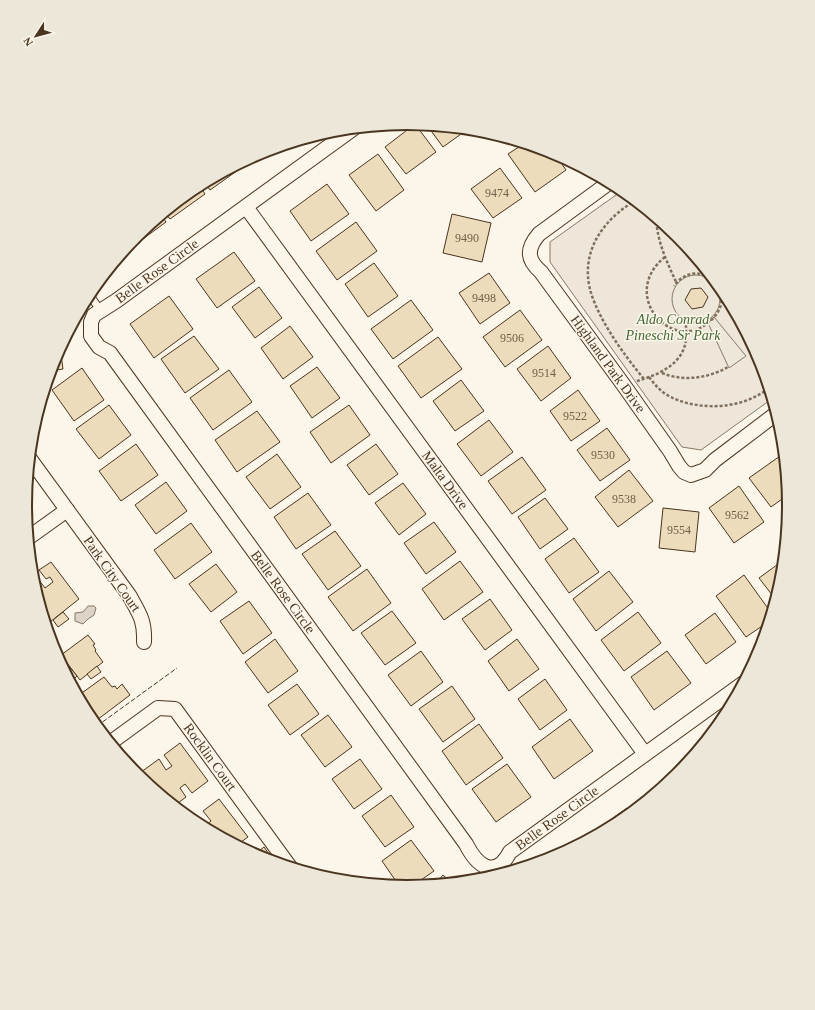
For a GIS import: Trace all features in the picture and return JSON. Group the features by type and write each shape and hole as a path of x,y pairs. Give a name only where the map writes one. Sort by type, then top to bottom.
{"street":[{"name":"Belle Rose Circle","path":"344,135 116,301 94,315 91,322 91,336 99,348 110,353 480,864 488,868 495,868 502,864 510,852 735,689"},
{"name":"Highland Park Drive","path":"605,186 538,234 529,250 530,258 534,266 541,272 625,387 679,466 684,472 692,475 705,470 715,460 772,417"},
{"name":"Malta Drive","path":"246,206 645,754"},
{"name":"Park City Court","path":"34,465 129,595 141,615 145,629 144,642"},
{"path":"33,534 66,510"},
{"name":"Rocklin Court","path":"115,740 158,708 175,709 285,860"}],"lane":[{"path":"93,300 100,310"}],"path":[{"path":"631,204 616,214 601,231 591,253 588,275 591,293 604,322 623,353 644,379"},
{"path":"657,225 665,257 677,283"},
{"path":"665,257 654,268 648,281 647,290 650,306 657,319 665,325 672,329 685,331 702,326 714,317 721,307 721,298"},
{"path":"674,286 688,274 703,274"},
{"path":"625,387 661,372 671,365 680,355 686,340 686,320"},
{"path":"661,372 675,376 692,378 713,374 728,367"},
{"path":"649,377 655,386 669,396 679,400 709,406 724,406 746,401 765,391"}],"green space":[{"name":"Aldo Conrad Pineschi Sr Park","path":"617,194 636,207 673,239 690,257 720,296 744,339 763,384 768,402 701,450 682,447 550,262 550,242"}],"shaded area":[{"path":"696,275 706,278 719,295 718,308 713,316 705,321 696,323 687,321 679,316 674,308 672,299 674,290 679,282 687,277"},
{"path":"714,317 746,356 729,368 708,323"},
{"path":"88,606 94,606 96,608 94,615 83,624 75,621 75,613 83,612"}],"building":[{"path":"407,130 420,130 436,152 406,174 385,147"},
{"path":"430,130 461,134 443,147"},
{"path":"520,146 561,162 566,170 535,192 508,154"},
{"path":"378,154 404,190 376,211 349,175"},
{"path":"241,168 210,190 208,187"},
{"path":"500,168 522,198 493,218 471,189"},
{"path":"327,184 349,214 311,241 290,211"},
{"path":"203,191 205,194 170,219 168,216"},
{"path":"452,214 491,223 482,262 443,253"},
{"path":"164,219 166,222 140,241"},
{"path":"356,222 377,251 337,280 316,251"},
{"path":"234,252 255,281 217,308 196,279"},
{"path":"374,263 398,296 368,317 345,284"},
{"path":"489,273 510,303 480,324 459,293"},
{"path":"259,287 282,318 255,338 232,307"},
{"path":"701,288 708,297 703,307 692,309 685,300 691,289"},
{"path":"169,296 193,329 154,358 130,324"},
{"path":"411,300 433,330 393,359 371,329"},
{"path":"520,310 542,340 505,367 483,337"},
{"path":"290,326 313,357 283,379 261,348"},
{"path":"194,336 219,369 185,393 161,359"},
{"path":"438,337 462,369 421,398 398,366"},
{"path":"548,346 571,378 541,401 517,369"},
{"path":"62,359 63,369 58,370"},
{"path":"317,367 340,398 312,418 290,386"},
{"path":"82,368 104,400 74,421 52,390"},
{"path":"229,370 252,402 213,430 190,398"},
{"path":"461,380 484,411 455,431 433,401"},
{"path":"578,390 600,421 571,441 550,411"},
{"path":"109,405 131,435 99,459 76,429"},
{"path":"349,405 370,435 331,463 310,432"},
{"path":"257,411 280,442 237,472 215,440"},
{"path":"489,420 513,452 481,476 457,444"},
{"path":"607,428 630,460 600,481 577,450"},
{"path":"136,444 158,475 121,501 99,471"},
{"path":"376,444 398,474 369,495 347,465"},
{"path":"277,454 301,487 270,509 246,477"},
{"path":"780,456 783,499 771,507 749,478"},
{"path":"522,457 546,490 512,514 488,481"},
{"path":"629,470 653,501 618,527 595,497"},
{"path":"166,482 187,511 156,534 135,505"},
{"path":"403,483 426,514 399,535 375,503"},
{"path":"739,486 764,522 734,543 709,508"},
{"path":"308,493 331,525 296,549 274,517"},
{"path":"545,498 568,529 540,549 518,517"},
{"path":"663,508 699,512 695,552 659,548"},
{"path":"434,522 456,552 426,574 404,543"},
{"path":"191,523 212,552 175,579 154,550"},
{"path":"335,531 361,566 328,590 302,554"},
{"path":"574,538 599,572 569,593 545,559"},
{"path":"460,561 483,592 444,620 422,589"},
{"path":"51,562 79,599 51,621 40,581 45,588 53,582 50,577 46,579 39,570"},
{"path":"216,564 237,592 211,612 189,584"},
{"path":"778,564 772,595 759,578"},
{"path":"367,569 391,603 353,631 328,597"},
{"path":"609,571 633,602 596,631 573,599"},
{"path":"744,575 768,609 763,625 746,637 716,596"},
{"path":"490,599 512,630 485,650 462,619"},
{"path":"249,601 272,633 243,654 220,621"},
{"path":"392,611 416,643 385,665 361,633"},
{"path":"63,612 69,619 58,627 53,620"},
{"path":"638,612 661,643 624,671 601,640"},
{"path":"715,613 736,642 706,664 685,635"},
{"path":"88,635 95,644 93,645 96,650 95,651 103,662 80,680 68,664 63,653"},
{"path":"275,639 298,671 268,693 245,662"},
{"path":"517,639 539,669 509,691 488,661"},
{"path":"421,651 443,682 411,706 388,675"},
{"path":"667,651 691,683 654,710 631,677"},
{"path":"69,666 77,676 75,678"},
{"path":"97,666 101,672 91,679 87,674"},
{"path":"104,677 112,687 115,686 117,689 122,684 130,695 99,719 82,693"},
{"path":"545,679 567,710 540,730 518,699"},
{"path":"297,684 319,714 290,735 268,705"},
{"path":"452,686 475,719 443,742 419,709"},
{"path":"328,715 352,747 325,767 301,735"},
{"path":"570,719 593,751 554,779 532,747"},
{"path":"479,724 503,758 466,785 442,751"},
{"path":"180,743 208,781 192,793 185,784 180,788 186,797 179,803 142,771 159,759 166,770 172,766 164,755"},
{"path":"360,759 382,789 354,809 332,779"},
{"path":"507,764 531,797 496,822 472,789"},
{"path":"391,795 414,827 385,847 362,816"},
{"path":"219,799 248,837 241,842 220,830 209,823 211,821 203,811"},
{"path":"627,808 628,809 603,825"},
{"path":"411,840 434,871 421,880 395,880 382,861"},
{"path":"264,847 269,854 264,852 260,850"},
{"path":"443,875 447,878 439,879"}],"fence":[{"path":"102,723 177,668"}]}
